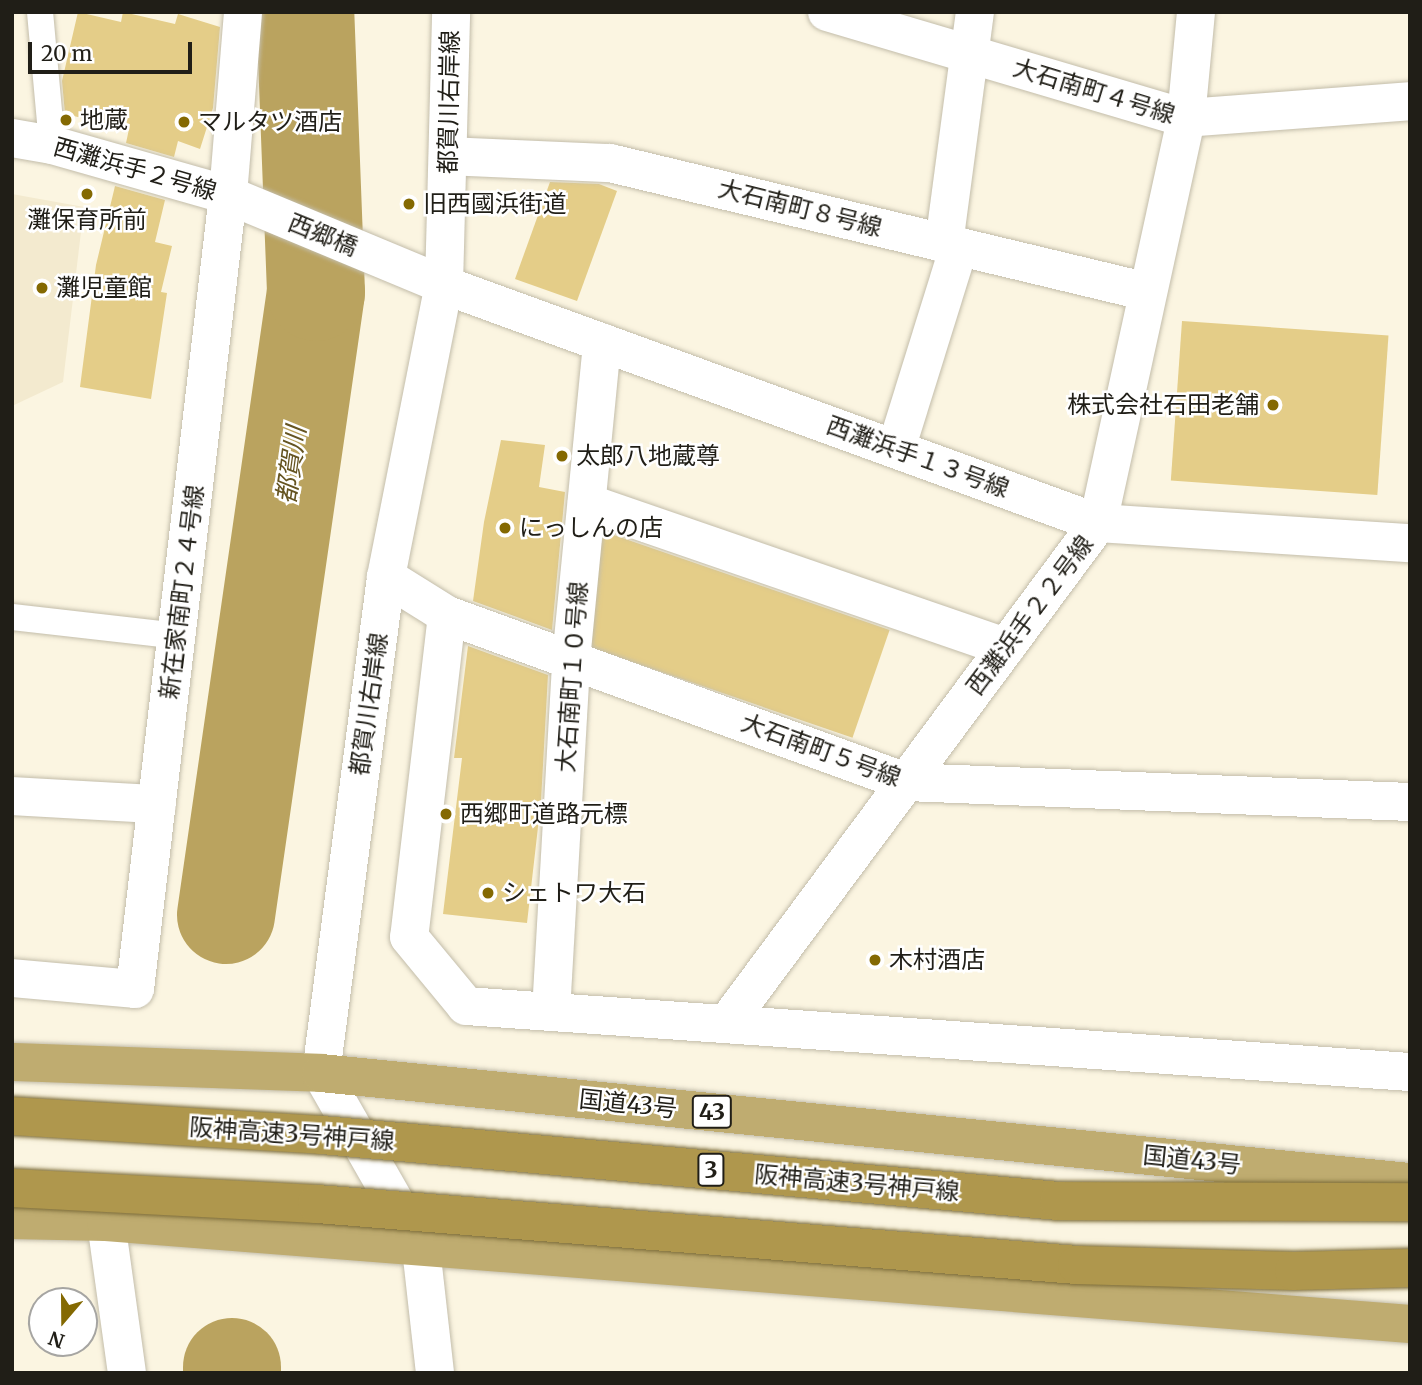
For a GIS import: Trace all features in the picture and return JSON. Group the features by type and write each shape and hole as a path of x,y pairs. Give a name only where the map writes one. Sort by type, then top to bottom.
{"highway":[{"name":"国道43号","path":"12,1062 321,1073 1410,1182"},
{"name":"阪神高速3号神戸線","path":"12,1116 322,1135 1059,1201 1410,1202"},
{"path":"12,1188 317,1204 1077,1265 1294,1271 1410,1268"},
{"path":"12,1220 106,1222 1410,1324"}],"street":[{"name":"新在家南町２４号線","path":"12,978 135,989 178,636 242,201 243,12"},
{"name":"都賀川右岸線","path":"321,1073 386,577 444,285 451,12"},
{"name":"大石南町４号線","path":"827,12 1186,118 1410,101"},
{"path":"896,449 952,245 975,12"},
{"name":"西灘浜手２２号線","path":"727,1023 1098,523 1186,118 1196,12"},
{"name":"西灘浜手２号線","path":"12,138 52,145 242,201"},
{"name":"大石南町８号線","path":"447,156 610,163 1148,292"},
{"name":"西郷橋","path":"242,201 444,285"},
{"name":"西灘浜手１３号線","path":"444,285 1098,523 1410,544"},
{"name":"大石南町１０号線","path":"551,1012 571,660 602,342"},
{"path":"587,503 1006,647"},
{"name":"大石南町５号線","path":"386,577 447,615 906,782 1410,802"},
{"path":"447,615 409,937 466,1006 1410,1072"},
{"path":"12,796 157,804"},
{"path":"321,1073 421,1248 435,1373"},
{"path":"106,1222 127,1373"}],"lane":[{"path":"40,12 52,145"},
{"path":"12,617 178,636"}],"shaded area":[{"path":"12,194 84,207 63,382 12,406"}],"building":[{"path":"78,12 121,22 123,12 175,24 178,14 220,27 213,108 200,149 178,141 174,157 126,143 129,129 65,114 62,81"},
{"path":"550,182 599,184 617,191 577,301 515,279"},
{"path":"115,186 165,200 155,242 172,246 161,292 167,293 151,399 80,387 96,265"},
{"path":"1182,321 1388,335 1377,495 1171,481"},
{"path":"501,440 545,445 539,487 565,492 552,630 473,601 484,522"},
{"path":"605,532 890,630 852,738 568,640"},
{"path":"468,646 548,675 541,801 527,923 443,914 462,758 454,758"}],"waterway":[{"name":"都賀川","path":"226,915 316,292 305,12"},
{"name":"都賀川","path":"232,1367 232,1373"}],"place":[{"name":"地蔵","path":"66,120"},
{"name":"マルタツ酒店","path":"184,122"},
{"name":"灘保育所前","path":"87,194"},
{"name":"旧西國浜街道","path":"409,204"},
{"name":"灘児童館","path":"42,288"},
{"name":"株式会社石田老舗","path":"1273,405"},
{"name":"太郎八地蔵尊","path":"562,456"},
{"name":"にっしんの店","path":"505,528"},
{"name":"西郷町道路元標","path":"446,814"},
{"name":"シェトワ大石","path":"488,893"},
{"name":"木村酒店","path":"875,960"}]}
